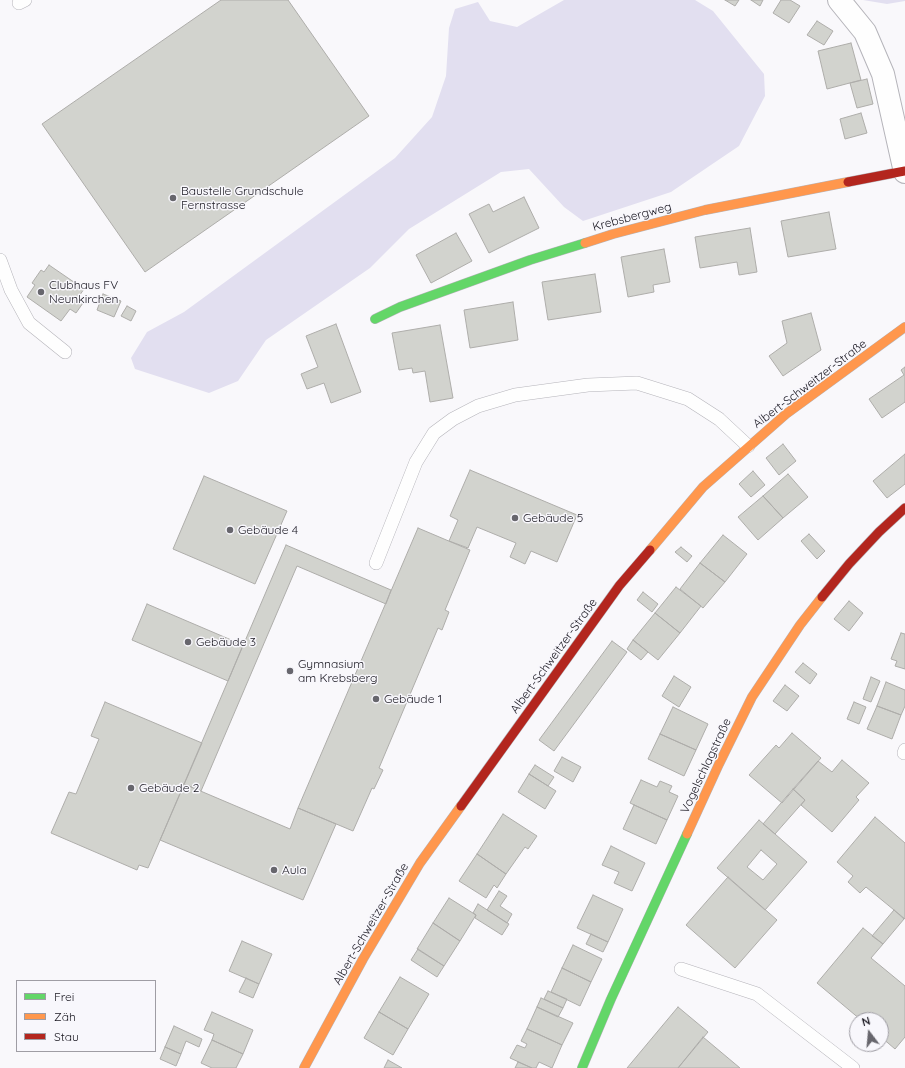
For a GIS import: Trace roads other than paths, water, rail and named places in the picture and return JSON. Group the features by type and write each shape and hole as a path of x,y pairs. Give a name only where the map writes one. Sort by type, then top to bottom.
{"street":[{"path":"839,0 865,32 883,74 905,172"},
{"name":"Krebsbergweg","path":"375,319 400,307 530,260 613,234 705,210 905,172"},
{"name":"Albert-Schweitzer-Straße","path":"304,1068 369,948 420,863 619,586 703,487 748,446 786,414 905,327"},
{"name":"Vogelschlagstraße","path":"582,1068 611,999 719,764 752,697 800,625 849,564 879,532 905,508"}],"lane":[{"path":"0,260 11,290 29,323 65,352"},
{"path":"376,563 416,462 434,433 453,419 478,406 515,395 588,385 637,383 688,398 719,419 748,446"},
{"path":"681,969 757,994 853,1068"}],"place":[{"name":"Baustelle Grundschule Fernstrasse","path":"173,198"},
{"name":"Clubhaus FV Neunkirchen","path":"41,292"},
{"name":"Gebäude 5","path":"515,518"},
{"name":"Gebäude 4","path":"230,530"},
{"name":"Gebäude 3","path":"188,642"},
{"name":"Gymnasium am Krebsberg","path":"290,671"},
{"name":"Gebäude 1","path":"376,699"},
{"name":"Gebäude 2","path":"131,788"},
{"name":"Aula","path":"274,870"}]}
